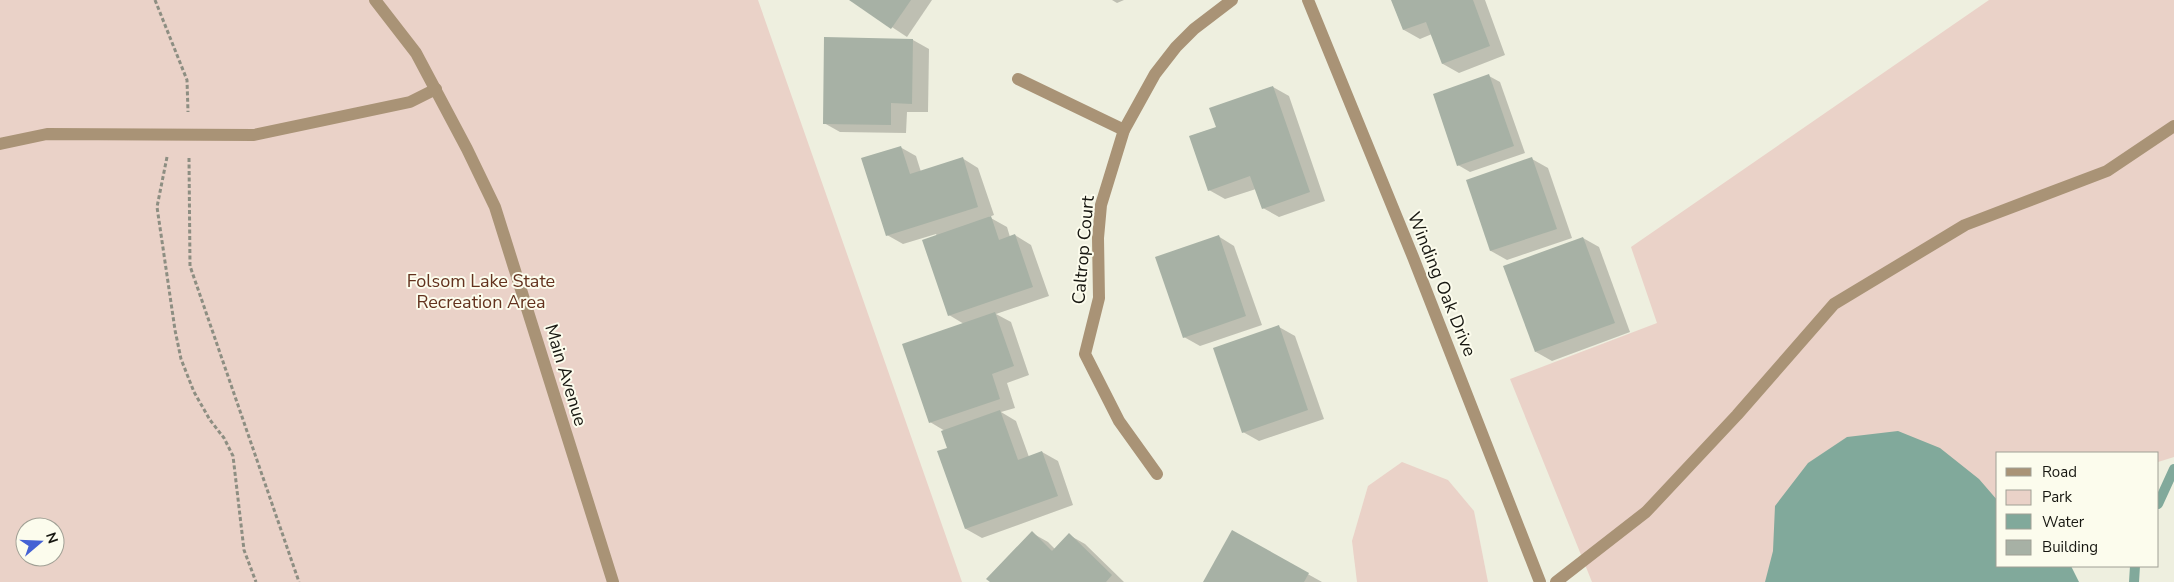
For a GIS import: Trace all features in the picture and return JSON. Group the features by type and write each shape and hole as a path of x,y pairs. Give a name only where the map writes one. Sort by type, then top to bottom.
{"street":[{"name":"Main Avenue","path":"375,0 416,53 495,207 613,582"},
{"name":"Caltrop Court","path":"1157,474 1119,421 1085,354 1099,298 1098,238 1101,205 1124,130 1155,74 1176,47 1194,29 1232,0"},
{"name":"Winding Oak Drive","path":"1308,0 1413,257 1540,582"},
{"path":"1018,79 1124,130"},
{"path":"0,144 47,134 254,135 410,102 436,89"},
{"path":"1556,582 1646,512 1737,415 1834,304 1965,225 2107,171 2174,126"}],"path":[{"path":"155,0 187,80 190,266 299,582"},
{"path":"172,135 157,207 175,330 182,359 194,392 210,420 224,438 233,456 244,550 256,582"}],"green space":[{"name":"Folsom Lake State Recreation Area","path":"0,0 758,0 962,582 0,582"},
{"path":"1989,0 2174,0 2174,457 2159,462 2159,452 1996,452 1996,515 1787,582 1592,582 1510,379 1657,323 1631,247"},
{"path":"1402,462 1448,480 1474,511 1488,582 1357,582 1352,541 1368,486"}],"water":[{"path":"1898,431 1940,448 1979,479 1996,499 1996,567 2072,567 2079,582 1765,582 1773,551 1775,506 1808,463 1847,437"}],"building":[{"path":"849,0 911,0 891,29"},
{"path":"1391,0 1473,0 1490,46 1442,64 1426,22 1403,30"},
{"path":"824,37 913,39 912,104 891,103 891,125 823,124"},
{"path":"1489,74 1514,146 1457,166 1433,94"},
{"path":"1273,86 1310,192 1262,209 1250,176 1208,191 1189,136 1216,127 1209,108"},
{"path":"901,146 910,174 963,157 978,207 886,236 861,158"},
{"path":"1532,157 1557,229 1490,251 1466,180"},
{"path":"991,216 999,240 1015,234 1033,287 948,316 922,240"},
{"path":"1219,235 1246,316 1183,338 1155,257"},
{"path":"1583,237 1615,323 1535,352 1503,266"},
{"path":"995,312 1014,366 992,374 1000,399 929,423 902,344"},
{"path":"1279,325 1308,410 1242,433 1213,348"},
{"path":"1000,410 1018,460 1042,451 1058,496 965,529 937,451 947,448 941,431"},
{"path":"1232,530 1309,573 1304,582 1203,582"},
{"path":"1032,531 1052,551 1069,533 1112,575 1106,582 990,582 986,579"}],"waterway":[{"path":"2159,502 2174,469"},
{"path":"2134,582 2135,567"}]}
